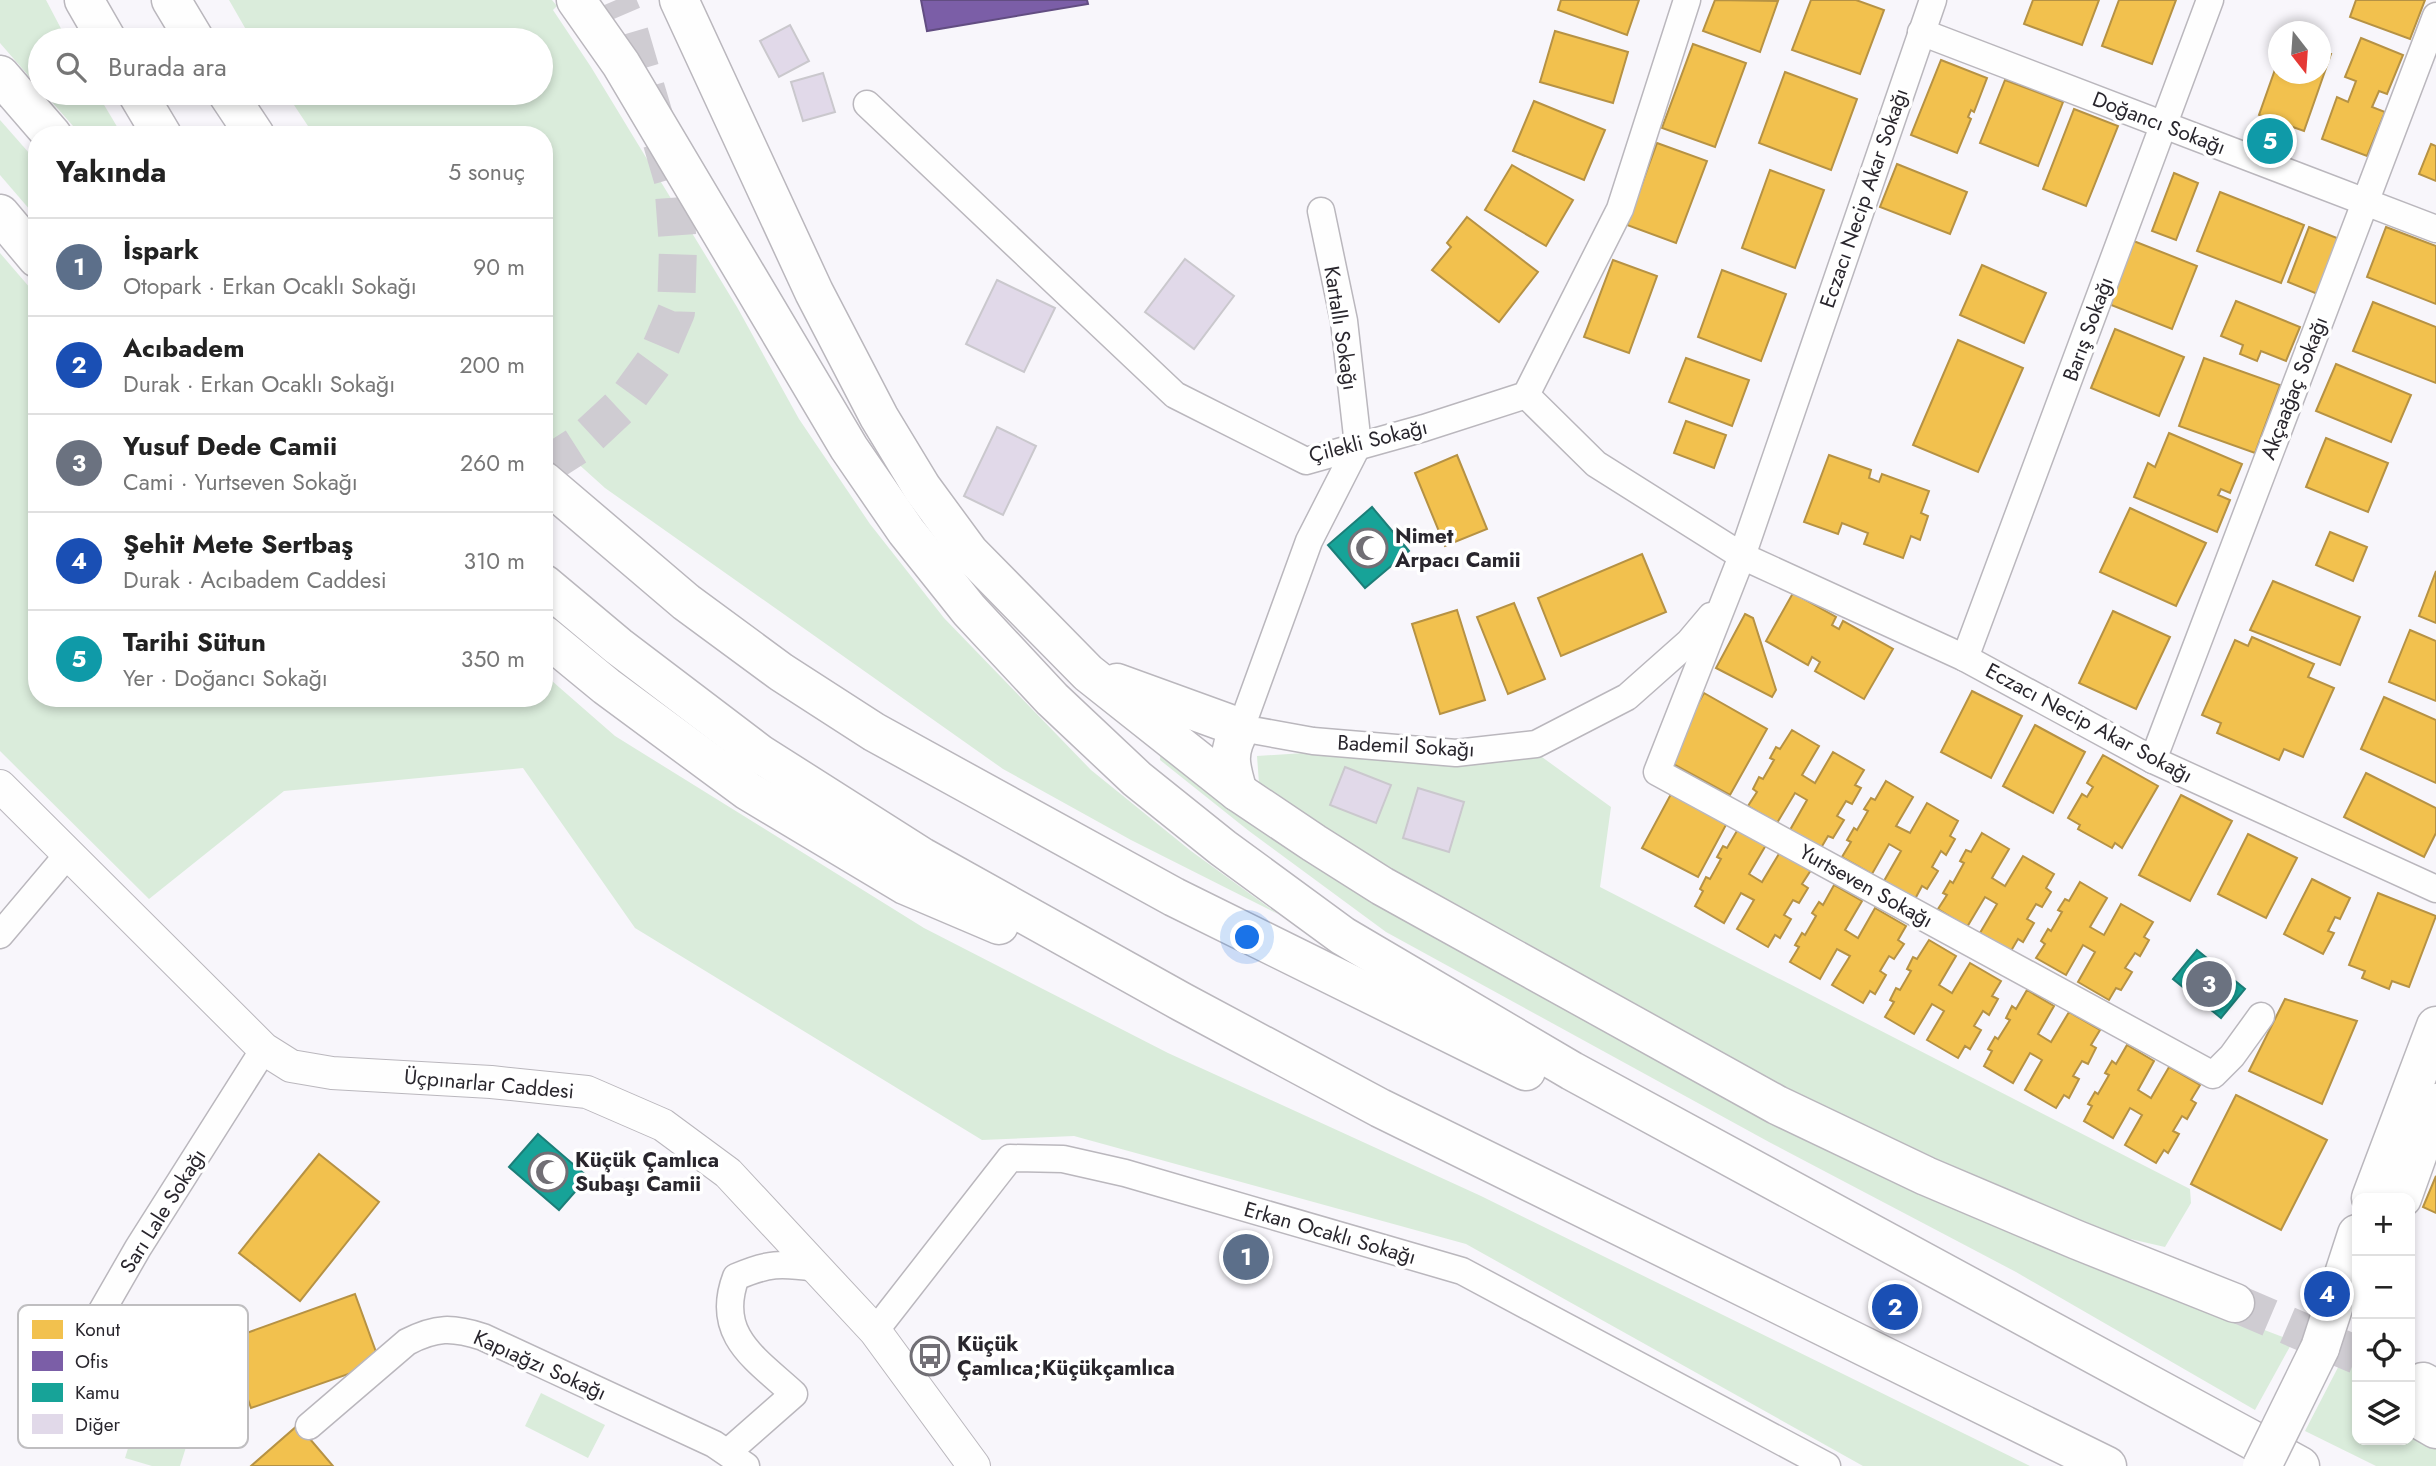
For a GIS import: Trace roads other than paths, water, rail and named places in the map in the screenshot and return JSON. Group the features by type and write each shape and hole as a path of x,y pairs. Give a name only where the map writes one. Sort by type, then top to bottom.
{"main road":[{"path":"84,0 100,28"},
{"path":"171,0 188,28"},
{"path":"576,0 621,64 849,448 906,531 978,620 1052,699 1137,779 1223,848 1343,936 1572,1070 2300,1466"},
{"path":"679,0 814,292 879,418 915,477 969,552 1088,673 1238,792 1382,886 1776,1105 1926,1176 2235,1303"},
{"path":"0,75 44,126"},
{"path":"144,105 157,126"},
{"path":"235,105 249,126"},
{"path":"0,214 28,247"},
{"path":"553,489 686,602 781,672 874,732 951,776 1174,897 1981,1292"},
{"path":"553,592 618,646 760,754 922,857 1182,1002 1380,1108 2107,1466"},
{"path":"553,642 606,686 748,791 905,885 1182,1002"},
{"path":"1088,673 1241,728 1231,744 1232,772 1238,792"},
{"path":"2373,1193 2436,1026"},
{"path":"2404,1193 2436,1103"},
{"path":"2319,1348 2352,1249"},
{"path":"2262,1466 2319,1348 2352,1296"},
{"path":"2423,1395 2436,1429"}],"street":[{"path":"1526,396 1620,209 1688,0"},
{"name":"Eczacı Necip Akar Sokağı","path":"1742,556 1933,0"},
{"name":"Barış Sokağı","path":"1965,658 2210,0"},
{"name":"Akçaağaç Sokağı","path":"2153,760 2436,16"},
{"name":"Doğancı Sokağı","path":"1921,32 2436,229"},
{"name":"Çilekli Sokağı","path":"867,104 1175,395 1306,461 1526,396"},
{"name":"Kartallı Sokağı","path":"1321,211 1344,321 1358,445"},
{"name":"Eczacı Necip Akar Sokağı","path":"1526,396 1596,464 1742,556 1965,658 2153,760 2436,889"},
{"path":"1241,728 1309,541 1358,445"},
{"name":"Bademil Sokağı","path":"1241,728 1313,741 1456,753 1536,744 1627,697 1689,642 1709,620 1742,556"},
{"name":"Yurtseven Sokağı","path":"1742,556 1657,772 2213,1075 2232,1056 2260,1016"},
{"name":"Üçpınarlar Caddesi","path":"0,786 264,1049 291,1066 332,1073 491,1082 587,1092 663,1125 728,1173 875,1331 974,1466"},
{"path":"0,935 69,853"},
{"name":"Sarı Lale Sokağı","path":"105,1305 138,1248 264,1049"},
{"name":"Erkan Ocaklı Sokağı","path":"875,1331 1010,1157 1063,1158 1125,1173 1462,1271 1827,1466"},
{"path":"737,1459 794,1394 741,1344 729,1317 729,1296 736,1277 761,1266 788,1264 815,1268"},
{"name":"Kapıağzı Sokağı","path":"309,1426 407,1342 443,1329 460,1329 483,1337 737,1459"}],"tunnel":[{"path":"553,461 580,444 625,402 655,361 676,312 678,247 673,180 628,28 616,0"},
{"path":"2235,1303 2352,1353"}],"place":[{"name":"Tarihi Sütun","path":"2270,141"},
{"name":"Nimet Arpacı Camii","path":"1368,548"},
{"name":"Yusuf Dede Camii","path":"2209,984"},
{"name":"Küçük Çamlıca Subaşı Camii","path":"548,1172"},
{"name":"İspark","path":"1246,1257"},
{"name":"Şehit Mete Sertbaş","path":"2327,1294"},
{"name":"Acıbadem","path":"1895,1307"},
{"name":"Küçük Çamlıca;Küçükçamlıca","path":"930,1356"}]}
